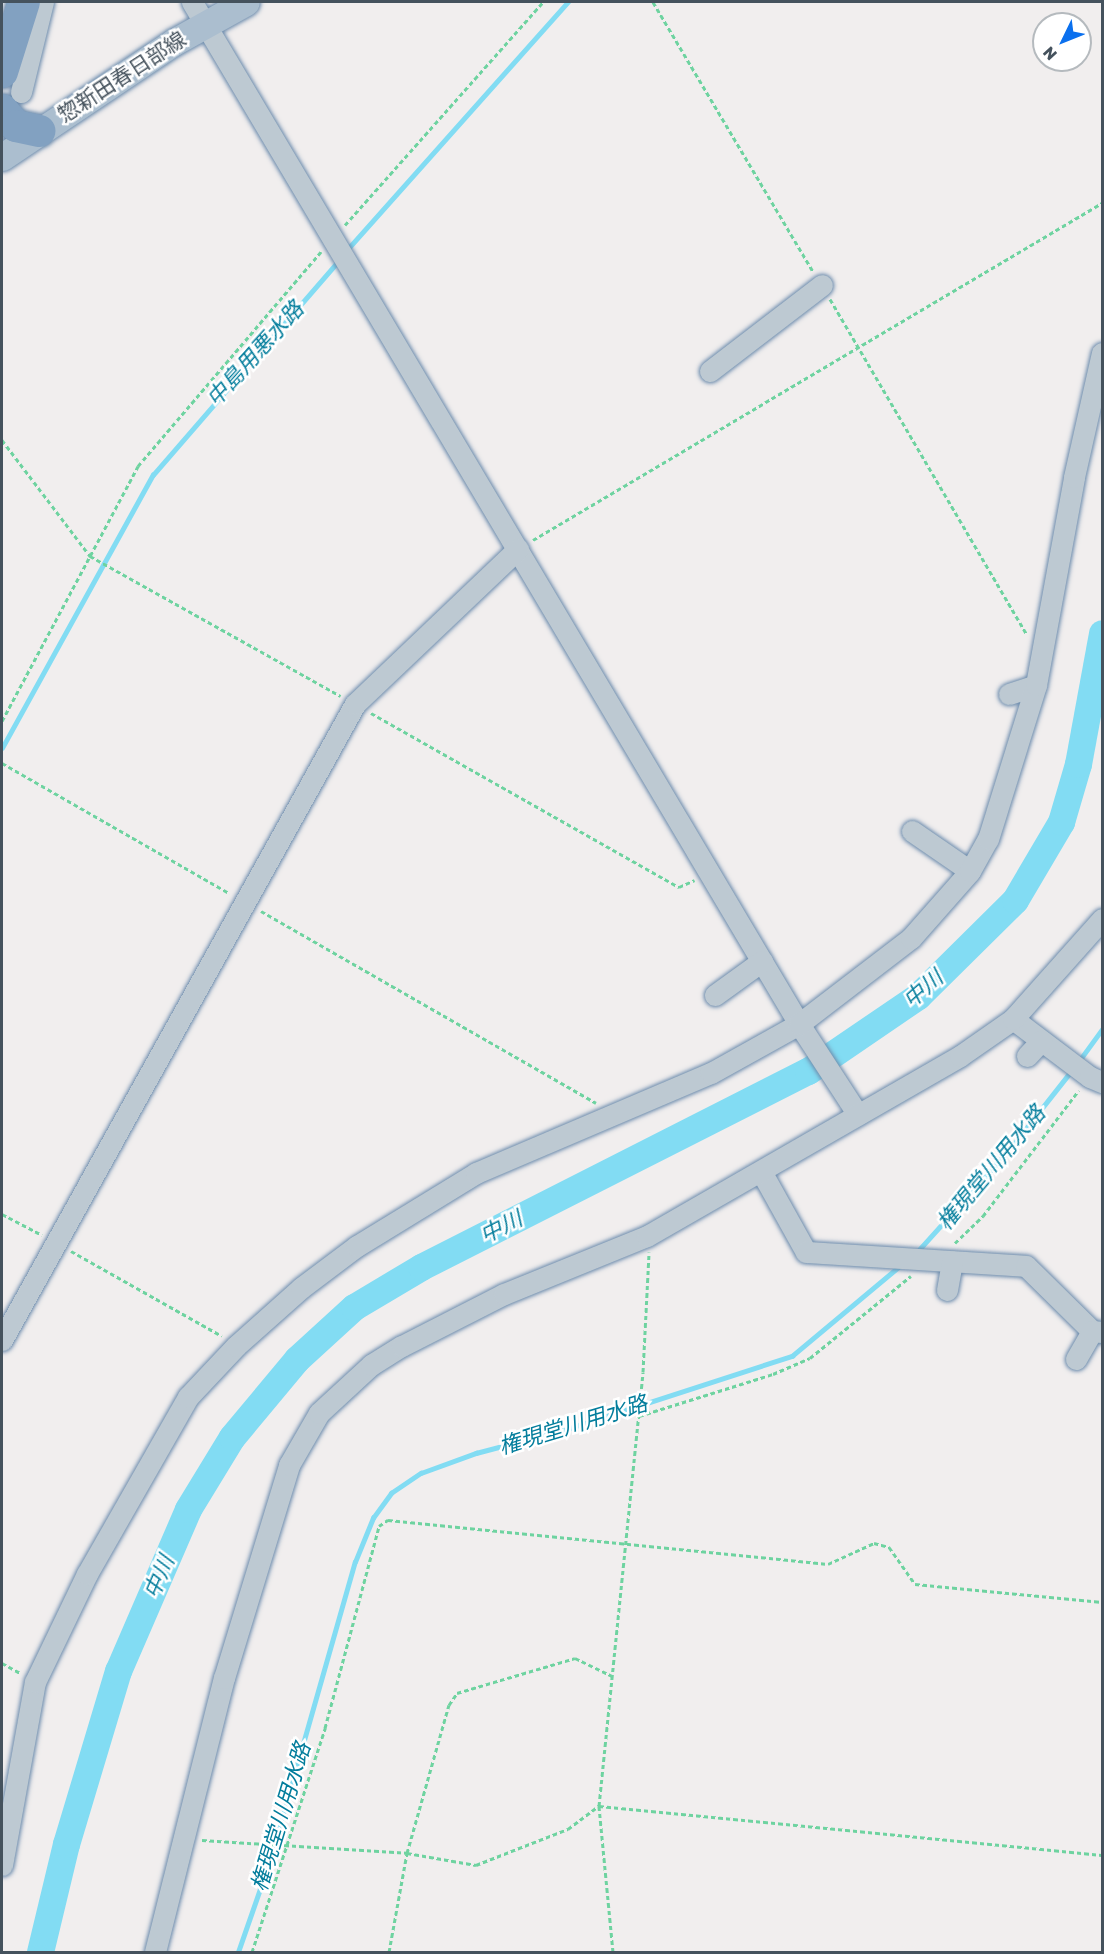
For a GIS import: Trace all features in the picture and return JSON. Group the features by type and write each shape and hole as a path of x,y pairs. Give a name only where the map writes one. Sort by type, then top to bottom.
{"highway":[{"path":"32,6 8,91 16,126 39,131"}],"main road":[{"name":"惣新田春日部線","path":"2,157 200,12 246,2"}],"street":[{"path":"200,12 803,1030 855,1110"},
{"path":"710,371 822,285"},
{"path":"2,1865 34,1682 87,1574 188,1397 236,1346 301,1288 426,1202 476,1173 711,1073 803,1030 911,938 970,871 988,838 1036,685 1074,477 1102,353"},
{"path":"2,1340 355,704 518,549"},
{"path":"1009,694 1036,685"},
{"path":"912,831 970,871"},
{"path":"155,1953 224,1678 289,1465 320,1413 371,1365 402,1346 504,1294 647,1236 762,1173 855,1110 960,1056 1013,1019 1102,919"},
{"path":"715,995 762,961"},
{"path":"1013,1019 1034,1048 1102,1082"},
{"path":"762,1173 806,1252 1026,1266 1097,1332 1076,1359"},
{"path":"946,1290 952,1261"}],"path":[{"path":"2,722 138,465 333,238 543,2"},
{"path":"653,2 1014,610 1040,664"},
{"path":"518,549 1102,203"},
{"path":"2,440 90,556 680,887 710,873"},
{"path":"2,763 615,1114"},
{"path":"2,1214 183,1311 236,1346"},
{"path":"613,1953 599,1806 643,1372 647,1236"},
{"path":"252,1953 325,1728 379,1526 388,1520 828,1564 874,1543 889,1547 915,1584 1102,1602"},
{"path":"389,1953 407,1852 449,1705 457,1693 574,1659 612,1676"},
{"path":"185,1839 407,1852 477,1865 568,1830 599,1806 1102,1855"}],"waterway":[{"name":"中島用悪水路","path":"346,251 568,2"},
{"name":"中島用悪水路","path":"2,748 153,475 339,260"},
{"name":"中川","path":"40,1952 66,1844 118,1671 188,1509 232,1437 297,1359 354,1307 421,1267 808,1071 918,996 1015,900 1061,822 1078,764 1102,633"},
{"name":"権現堂川用水路","path":"1079,1061 1102,1029"},
{"name":"権現堂川用水路","path":"917,1252 1009,1150 1072,1070"},
{"name":"権現堂川用水路","path":"238,1952 269,1863 355,1562 373,1518 391,1493 421,1473 476,1453 567,1429 792,1356 901,1265"}]}
